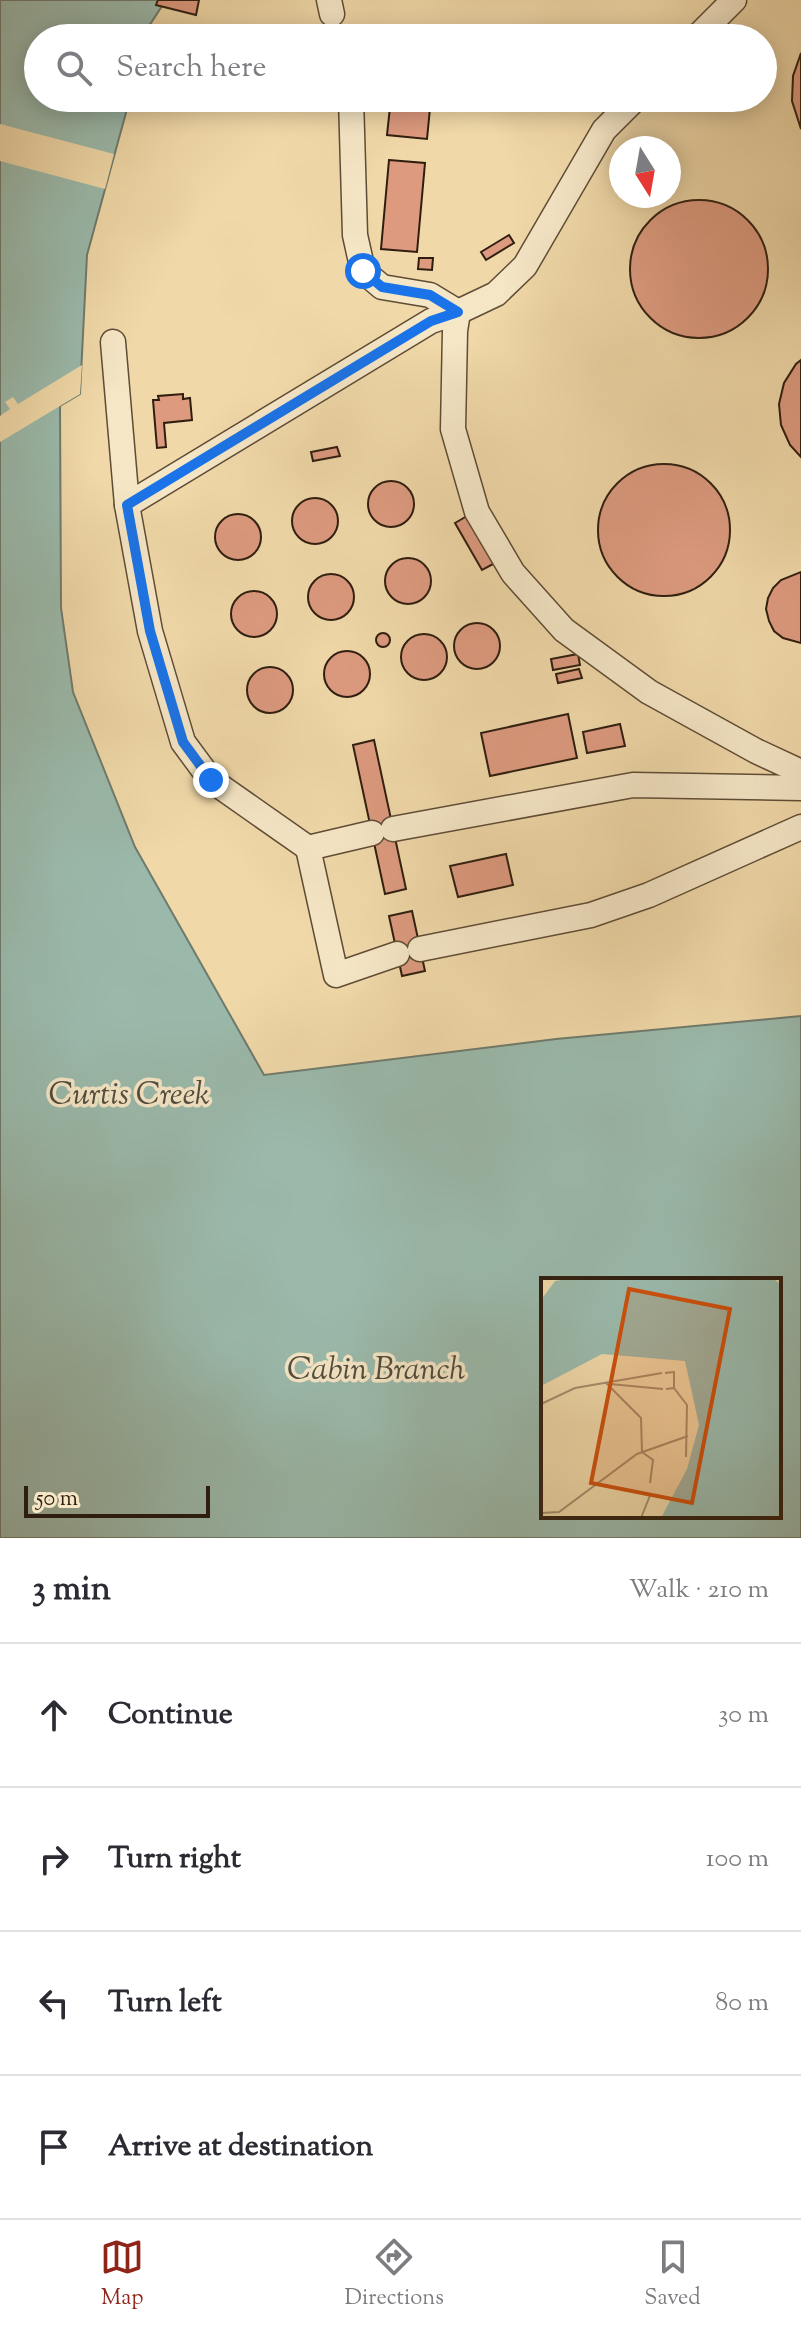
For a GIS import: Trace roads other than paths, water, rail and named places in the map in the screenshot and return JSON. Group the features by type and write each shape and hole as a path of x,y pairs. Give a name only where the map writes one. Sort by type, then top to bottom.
{"lane":[{"path":"710,24 734,0"},
{"path":"351,112 355,235 363,271 382,287 430,295 458,312"},
{"path":"127,505 431,321 496,294 525,266 604,130 622,112"},
{"path":"458,312 453,429 477,512 513,573 564,630 649,692 801,772"},
{"path":"113,342 127,505 150,631 183,742 211,780 308,848 336,975 409,951 591,915 649,895 801,827"},
{"path":"308,848 382,831 633,785 801,788"}],"water":[{"path":"0,0 166,0 150,24 24,24 24,112 126,112 87,255 80,394 60,406 61,608 73,692 135,847 264,1075 556,1039 801,1016 801,1538 0,1538"}],"water label":[{"name":"Curtis Creek","path":"129,1096"},
{"name":"Cabin Branch","path":"376,1371"}]}
